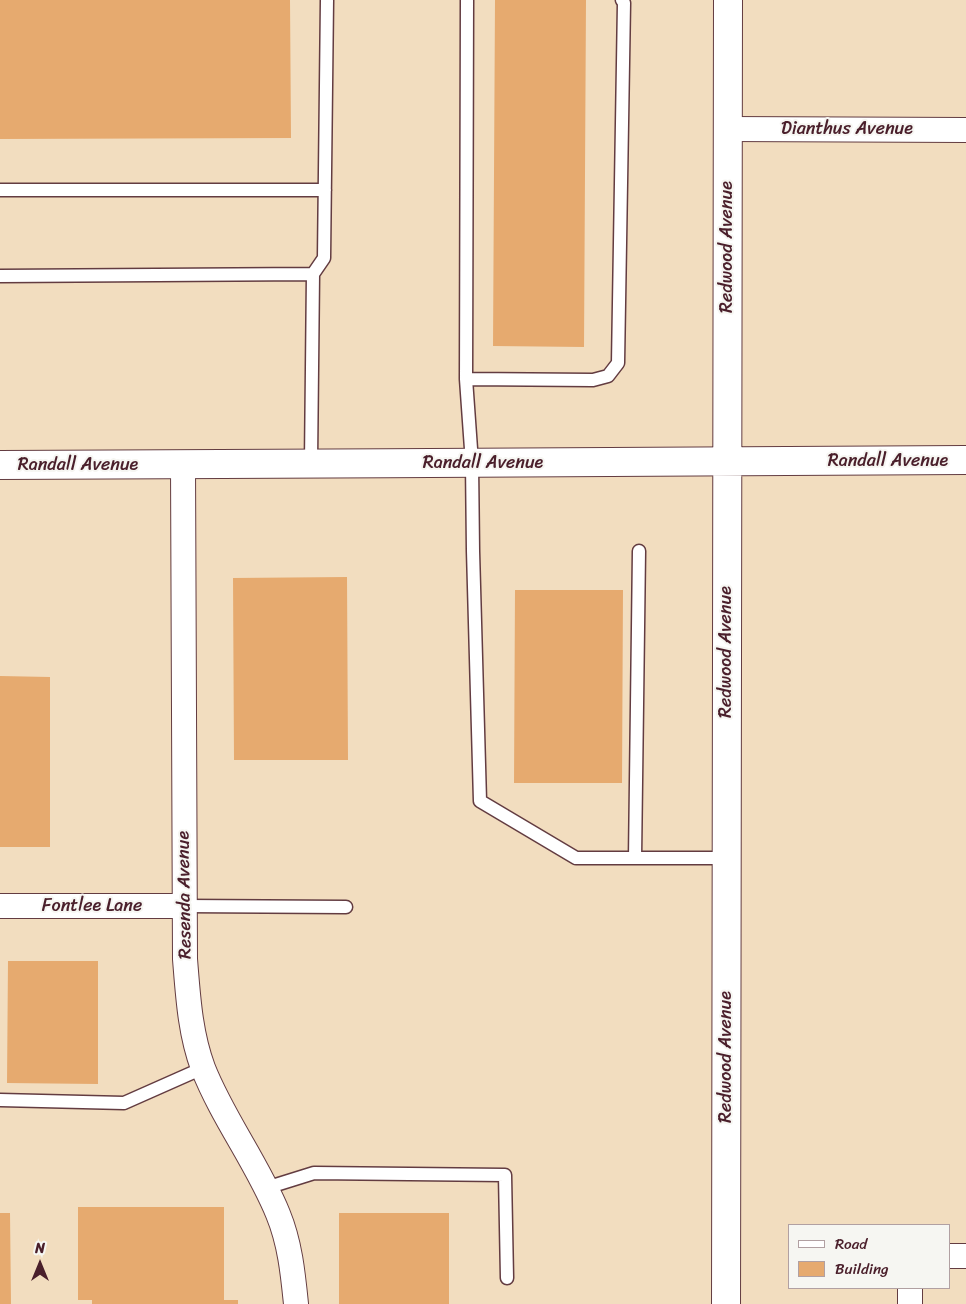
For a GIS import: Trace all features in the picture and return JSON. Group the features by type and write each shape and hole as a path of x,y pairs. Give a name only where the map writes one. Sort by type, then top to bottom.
{"street":[{"name":"Redwood Avenue","path":"726,1304 728,0"},
{"name":"Dianthus Avenue","path":"727,129 966,130"},
{"name":"Randall Avenue","path":"0,465 966,460"},
{"name":"Resenda Avenue","path":"182,464 184,906 189,1013 194,1039 203,1068 220,1106 266,1188 278,1215 288,1245 296,1304"},
{"name":"Fontlee Lane","path":"0,906 184,906"},
{"path":"951,1256 966,1256"},
{"path":"910,1289 910,1304"}],"lane":[{"path":"311,462 313,274 324,258 327,0"},
{"path":"467,0 466,379 472,464 480,801 576,858 726,858"},
{"path":"466,379 593,380 608,376 618,363 624,3 622,0"},
{"path":"0,190 325,190"},
{"path":"0,276 313,274"},
{"path":"635,858 639,551"},
{"path":"184,906 346,907"},
{"path":"0,1100 124,1103 203,1068"},
{"path":"266,1188 314,1173 505,1175 507,1278"}],"building":[{"path":"0,0 290,0 291,138 0,139"},
{"path":"495,0 586,0 584,347 493,346"},
{"path":"347,577 348,760 234,760 233,578"},
{"path":"515,590 623,590 622,783 514,783"},
{"path":"0,676 50,677 50,847 0,847"},
{"path":"8,961 98,961 98,1084 7,1083"},
{"path":"78,1207 224,1207 224,1300 238,1300 238,1304 92,1304 92,1300 78,1300"},
{"path":"0,1213 10,1213 11,1304 0,1304"},
{"path":"339,1213 449,1213 449,1304 339,1304"}]}
